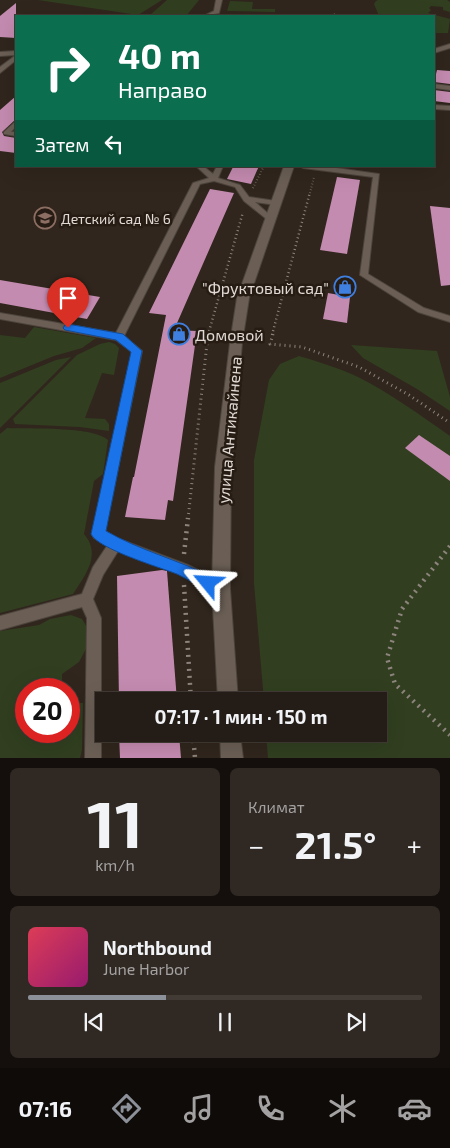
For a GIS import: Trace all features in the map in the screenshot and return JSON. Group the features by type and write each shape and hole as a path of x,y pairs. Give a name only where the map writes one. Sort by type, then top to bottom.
{"street":[{"path":"210,15 217,12 219,0"},
{"path":"437,50 450,45"},
{"path":"0,54 15,54"},
{"path":"0,71 15,58"},
{"path":"435,86 450,88"},
{"name":"улица Антикайнена","path":"227,692 221,589 223,467 236,342 243,298 289,167"},
{"path":"231,742 232,758"}],"lane":[{"path":"435,107 450,108"},
{"path":"15,124 6,133 15,134"},
{"path":"200,167 214,179 238,186 247,198 270,219"},
{"path":"214,179 220,167"},
{"path":"310,167 377,175 364,275 421,310 450,319"},
{"path":"119,337 197,183 214,179"},
{"path":"247,198 276,203"},
{"path":"0,316 119,337 137,351 98,534 115,544 182,570 221,589"},
{"path":"93,758 94,618 86,600 98,571 115,544"},
{"path":"0,623 86,600"}],"path":[{"path":"190,692 182,570 206,342 247,198 263,167"},
{"path":"317,168 270,344 302,347 359,367 409,396 450,423"},
{"path":"450,546 402,609 387,658 395,684 450,735"},
{"path":"194,742 195,758"}],"green space":[{"path":"38,0 162,0 138,15"},
{"path":"167,0 199,0 187,15 150,15"},
{"path":"447,0 450,2 450,12 443,10 443,7 431,6 429,8 431,10 428,13 450,19 448,33 435,33 435,15 379,15 374,4 376,1"},
{"path":"230,1 253,2 252,9 275,9 275,12 227,11"},
{"path":"34,327 96,338 82,348 54,356 0,378 0,335 25,338"},
{"path":"109,342 119,348 114,375 102,373 85,418 105,419 109,424 109,431 80,427 15,424 13,419 77,355 100,344"},
{"path":"351,345 437,351 450,397 450,411 417,389 363,358"},
{"path":"299,356 344,371 382,390 450,436 450,758 268,758 267,742 387,742 387,692 263,692 254,583 254,460 269,380 280,364"},
{"path":"71,357 0,428 0,383 56,360"},
{"path":"7,428 75,430 89,432 108,440 103,474 94,481 84,534 92,550 92,557 82,580 73,594 0,613 0,434"},
{"path":"71,615 82,619 88,629 88,645 79,662 62,674 62,678 15,678 15,743 80,743 80,703 83,703 82,750 80,758 0,758 0,631 39,625 50,619"}],"building":[{"path":"16,3 15,38 0,37 0,16"},
{"path":"437,70 450,71 450,84 435,82"},
{"path":"435,90 450,92 450,103 435,101"},
{"path":"15,97 15,120 2,132 4,136 15,138 15,153 0,151 0,110"},
{"path":"233,167 259,167 251,184 227,179"},
{"path":"337,177 360,180 347,254 320,250"},
{"path":"210,189 234,193 174,330 197,331 173,501 168,500 165,520 125,517 166,315 149,313"},
{"path":"430,206 450,208 450,285 441,286"},
{"path":"0,280 100,297 87,319 0,303"},
{"path":"328,293 350,297 347,323 323,319"},
{"path":"419,435 450,456 450,481 405,448"},
{"path":"167,571 176,692 119,692 117,576"},
{"path":"119,742 180,742 181,758 120,758"}],"place":[{"name":"Детский сад № 6","path":"45,218"},
{"name":"\"Фруктовый сад\"","path":"345,287"},
{"name":"Домовой","path":"179,334"}],"route":[{"path":"68,328 119,337 137,351 98,534 115,544 182,570 208,583"}]}
